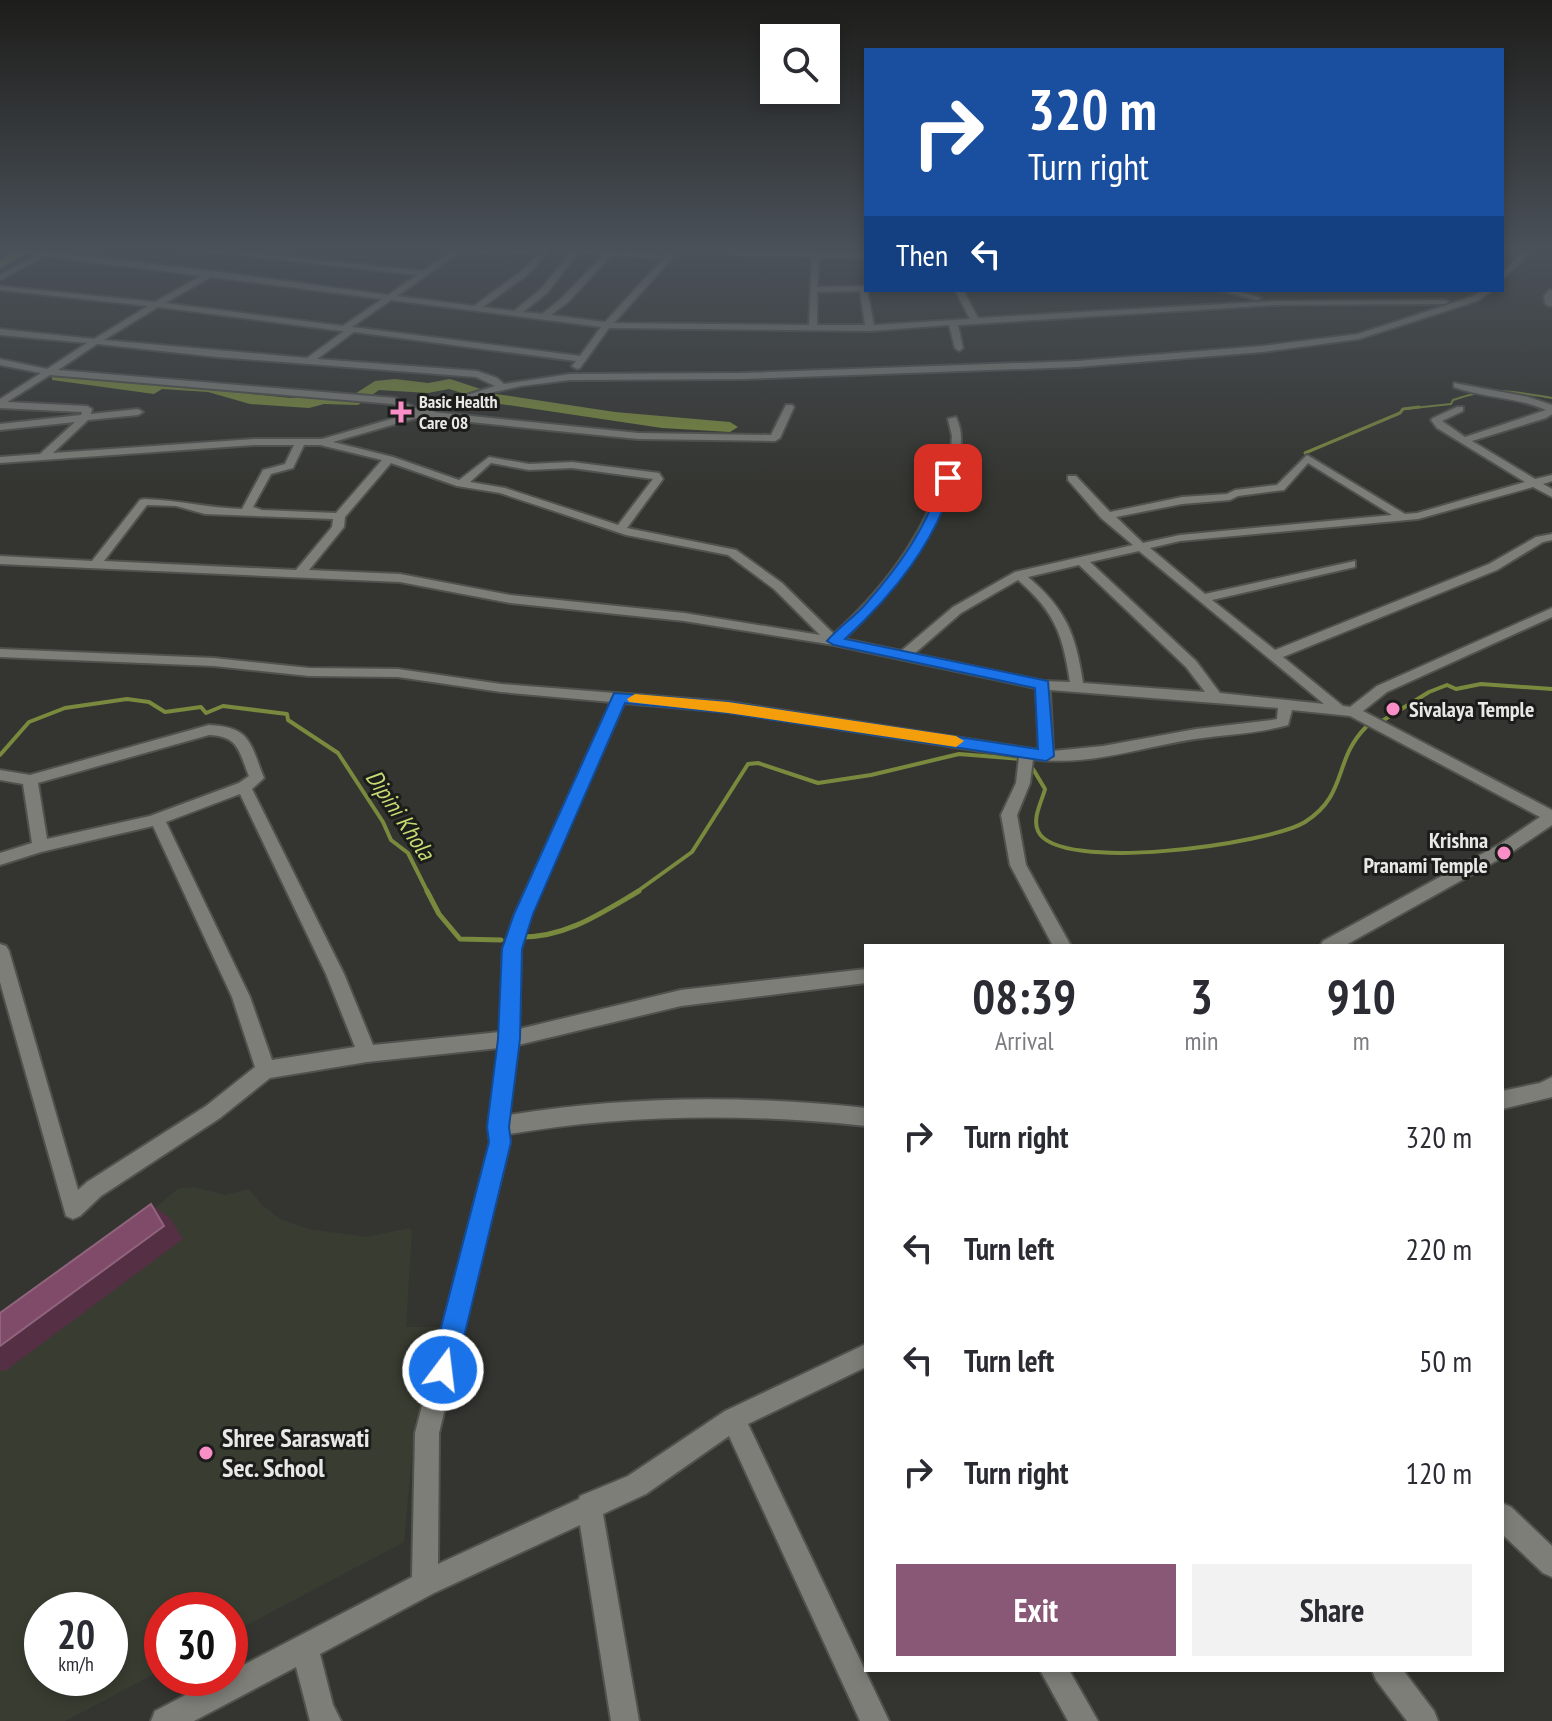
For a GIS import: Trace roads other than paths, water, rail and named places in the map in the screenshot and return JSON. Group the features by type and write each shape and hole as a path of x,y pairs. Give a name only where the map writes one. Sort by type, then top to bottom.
{"street":[{"path":"0,404 117,328"},
{"path":"342,328 582,359"},
{"path":"570,377 605,328"},
{"path":"954,328 959,348"},
{"path":"322,442 358,434 477,393 570,377 741,376 1077,364 1231,352 1359,336 1383,328"},
{"path":"309,361 348,329"},
{"path":"0,332 477,374 494,380 501,387"},
{"path":"0,362 49,372 395,401 420,414 638,436 775,438 789,407"},
{"path":"1457,385 1477,394 1486,391 1533,401 1552,410"},
{"path":"0,404 87,409 86,417 42,458"},
{"path":"1460,409 1436,420 1440,426 1552,494"},
{"path":"1465,440 1543,416 1552,410"},
{"path":"0,427 138,412"},
{"path":"834,641 892,582 919,546 938,510 957,450 959,436 953,419"},
{"path":"347,449 358,434"},
{"path":"262,514 247,508 267,472 289,466 301,440"},
{"path":"0,460 301,440 322,442 389,459 461,484 501,490 605,522 620,530 732,552 778,586 834,641"},
{"path":"1105,516 1154,508 1183,498 1230,497 1235,493 1280,488 1307,458 1404,518"},
{"path":"300,573 338,527 339,516 389,459"},
{"path":"461,484 489,460 529,467 572,465 655,475 658,479 620,530"},
{"path":"1072,478 1105,516 1338,709"},
{"path":"906,654 957,610 1019,575 1194,536 1404,518 1451,509 1552,478"},
{"path":"94,566 142,503 176,503 205,511 339,516"},
{"path":"1276,655 1467,578 1540,539 1552,537"},
{"path":"1080,559 1191,664 1216,697"},
{"path":"0,560 400,578 510,599 684,617 834,641 1043,685 1338,709 1353,712 1552,817 1506,848 1333,944"},
{"path":"1205,598 1351,564"},
{"path":"1019,575 1045,596 1061,616 1070,638 1077,687"},
{"path":"1353,712 1382,689 1552,612"},
{"path":"0,653 214,662 309,672 398,673 501,688 728,707 1046,756 1099,751 1199,733 1259,729 1283,722 1286,705"},
{"path":"1043,685 1046,756"},
{"path":"425,1584 427,1433 500,1142 498,1127 509,1039 512,949 523,914 620,697"},
{"path":"0,775 30,780 209,730 229,731 243,743 257,778 244,787 157,819 40,846 0,859"},
{"path":"1027,752 1023,783 1009,815 1018,865 1061,944"},
{"path":"30,780 40,846"},
{"path":"244,787 335,974 367,1054"},
{"path":"157,819 241,997 266,1070"},
{"path":"0,951 73,1209 94,1189 213,1112 266,1070 367,1054 509,1039 681,998 864,976"},
{"path":"1504,1100 1544,1091 1552,1086"},
{"path":"498,1127 631,1111 701,1108 794,1110 864,1117"},
{"path":"165,1721 425,1584 637,1485 733,1419 864,1356"},
{"path":"733,1419 875,1721"},
{"path":"589,1505 625,1721"},
{"path":"1504,1518 1552,1564"},
{"path":"305,1647 320,1711 327,1721"},
{"path":"1055,1672 1084,1721"},
{"path":"1387,1672 1424,1721"}],"waterway":[{"path":"57,377 154,389 157,384 209,388 250,399 291,403 323,399 353,402 375,386 395,384 428,388 450,384 494,398 609,415"},
{"path":"1404,409 1451,404 1453,400 1491,391 1552,398"},
{"path":"1305,453 1400,413 1403,409 1419,407"},
{"path":"618,416 662,423 730,427"},
{"path":"1382,721 1429,692 1447,685 1456,689 1481,684 1552,689"},
{"name":"Dipini Khola","path":"0,755 29,722 65,708 127,699 149,702 165,712 201,707 206,713 223,706 287,714 288,720 338,753 383,822 391,840 408,853 427,891"},
{"path":"1033,769 1045,789 1036,826 1053,844 1083,851 1122,853 1210,846 1284,830 1305,822 1319,812 1334,789 1356,739 1366,727"},
{"path":"635,893 692,852 748,764 758,763 818,783 871,775 959,754 1020,759"},
{"name":"Dipini Khola","path":"427,891 439,914 460,939 501,940"},
{"path":"522,937 569,928 639,891"}],"place":[{"name":"Basic Health Care 08","path":"401,412"},
{"name":"Sivalaya Temple","path":"1393,709"},
{"name":"Krishna Pranami Temple","path":"1504,853"},
{"name":"Shree Saraswati Sec. School","path":"206,1453"}]}
